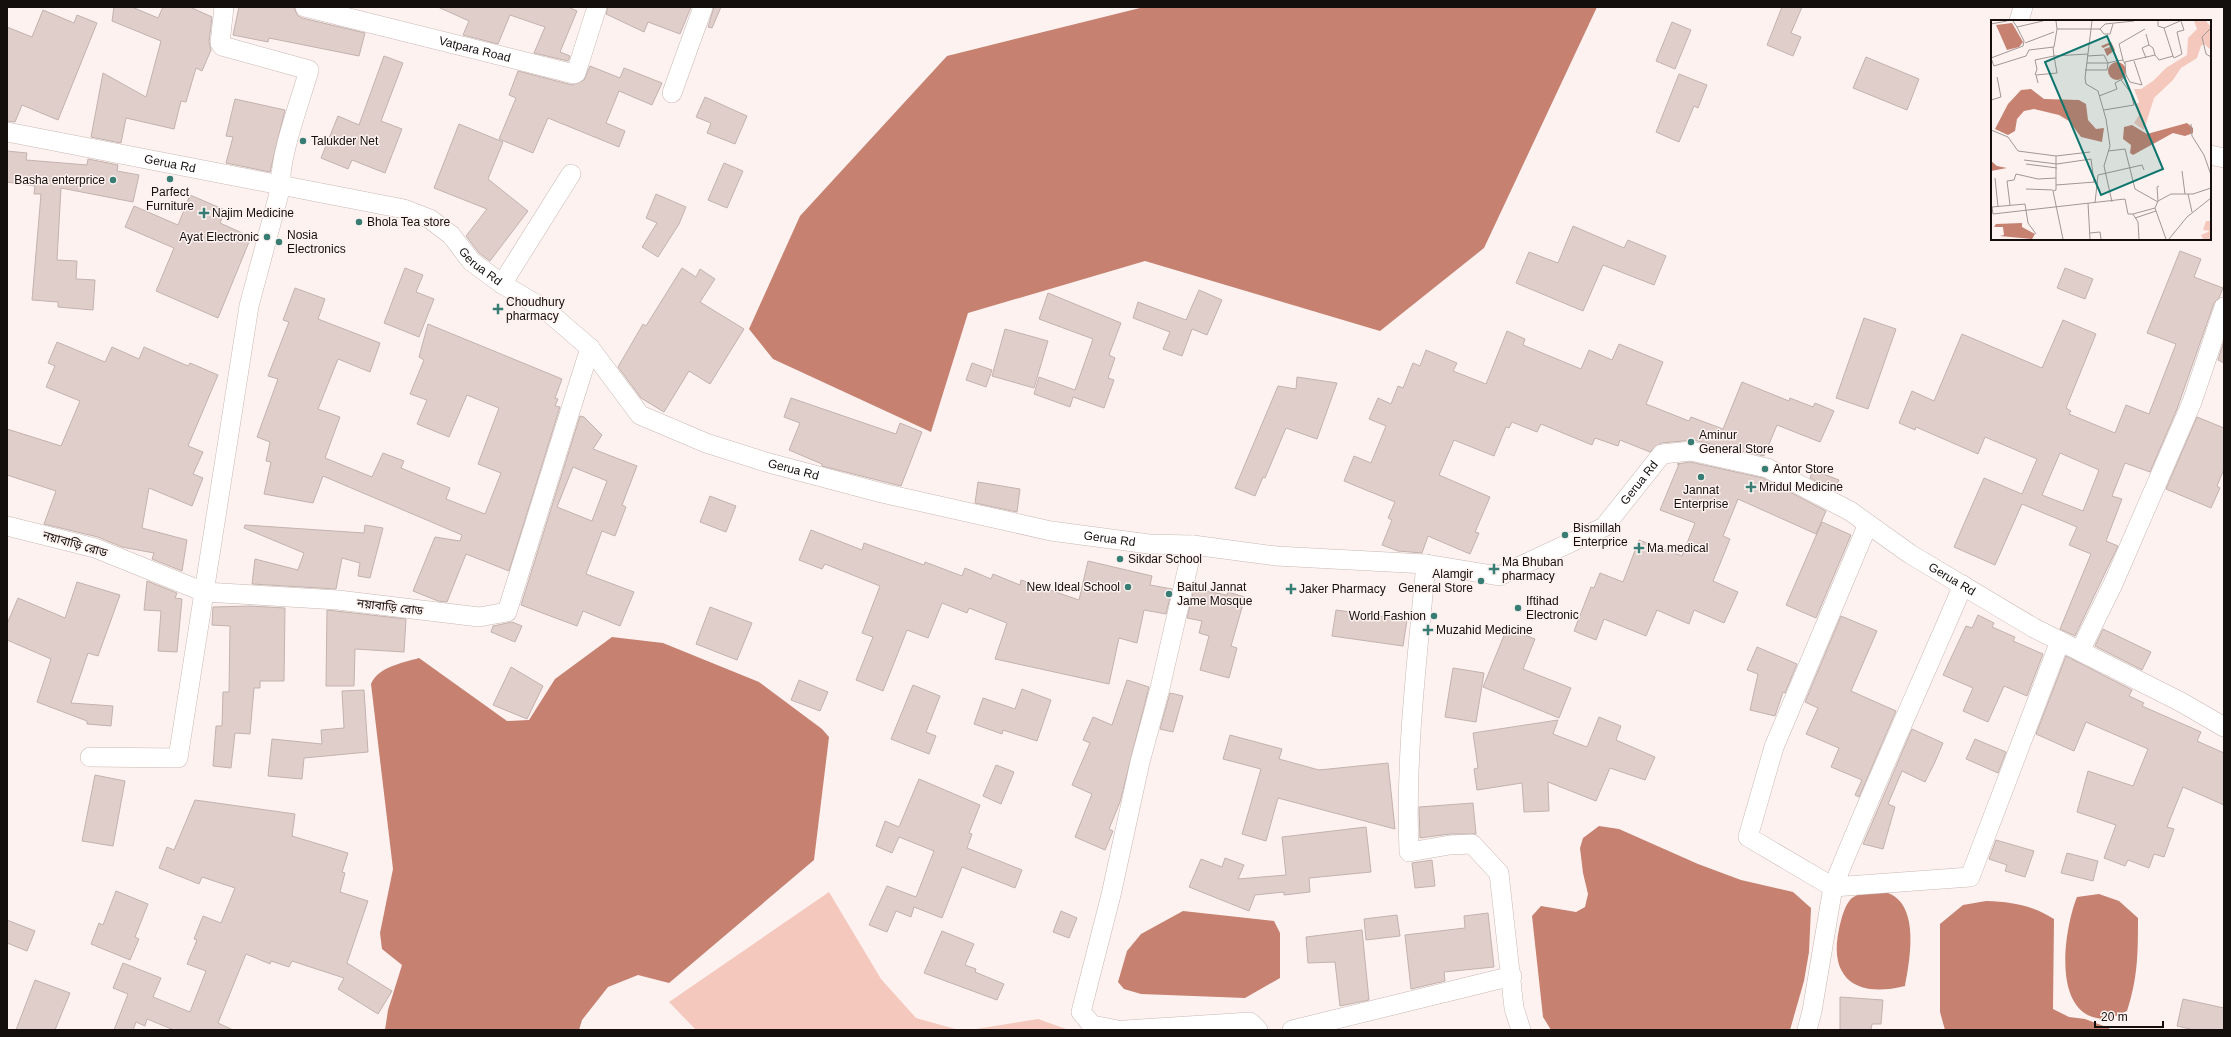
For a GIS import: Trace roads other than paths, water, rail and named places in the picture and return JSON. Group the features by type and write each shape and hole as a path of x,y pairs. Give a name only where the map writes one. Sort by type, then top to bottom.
{"street":[{"name":"Vatpara Road","path":"305,7 574,74 576,73 597,7"},
{"path":"672,92 703,7"},
{"path":"2019,20 2023,7"},
{"path":"90,757 178,758 249,306 281,186 280,177 283,159 309,70 222,46 220,43 221,8"},
{"name":"Gerua Rd","path":"7,132 404,209 430,219 451,235 471,261 502,284 546,310 590,348 640,415 713,445 769,462 882,493 1051,531 1149,544 1193,544 1276,556 1426,564 1499,576 1604,527 1662,454 1691,451 1767,468 1850,511 1910,554 2034,628 2181,702 2224,727"},
{"path":"2211,155 2224,158"},
{"path":"502,284 571,174"},
{"path":"2080,651 2114,584 2192,402 2224,307"},
{"name":"নয়াবাড়ি রোড","path":"7,526 95,548 204,592 338,600 480,617 507,612 590,348"},
{"path":"1868,524 1774,746 1748,837 1833,887 1970,877 2060,641"},
{"path":"1118,1030 1092,1025 1081,1012 1111,895 1140,762 1160,688 1193,544"},
{"path":"1426,564 1411,732 1407,810 1408,852 1450,845 1472,844 1499,873 1512,976 1514,1008 1521,1030"},
{"path":"1807,1030 1833,887 1869,797 1910,712 1963,585"},
{"path":"1292,1030 1512,976"},
{"path":"1125,1030 1250,1022 1258,1030"}],"place":[{"name":"Talukder Net","path":"303,141"},
{"name":"Parfect Furniture","path":"170,179"},
{"name":"Basha enterprice","path":"113,180"},
{"name":"Najim Medicine","path":"204,213"},
{"name":"Bhola Tea store","path":"359,222"},
{"name":"Ayat Electronic","path":"267,237"},
{"name":"Nosia Electronics","path":"279,242"},
{"name":"Choudhury pharmacy","path":"498,309"},
{"name":"Aminur General Store","path":"1691,442"},
{"name":"Antor Store","path":"1765,469"},
{"name":"Jannat Enterprise","path":"1701,477"},
{"name":"Mridul Medicine","path":"1751,487"},
{"name":"Bismillah Enterprice","path":"1565,535"},
{"name":"Ma medical","path":"1639,548"},
{"name":"Sikdar School","path":"1120,559"},
{"name":"Ma Bhuban pharmacy","path":"1494,569"},
{"name":"Alamgir General Store","path":"1481,581"},
{"name":"New Ideal School","path":"1128,587"},
{"name":"Jaker Pharmacy","path":"1291,589"},
{"name":"Baitul Jannat Jame Mosque","path":"1169,594"},
{"name":"Iftihad Electronic","path":"1518,608"},
{"name":"World Fashion","path":"1434,616"},
{"name":"Muzahid Medicine","path":"1428,630"}]}
